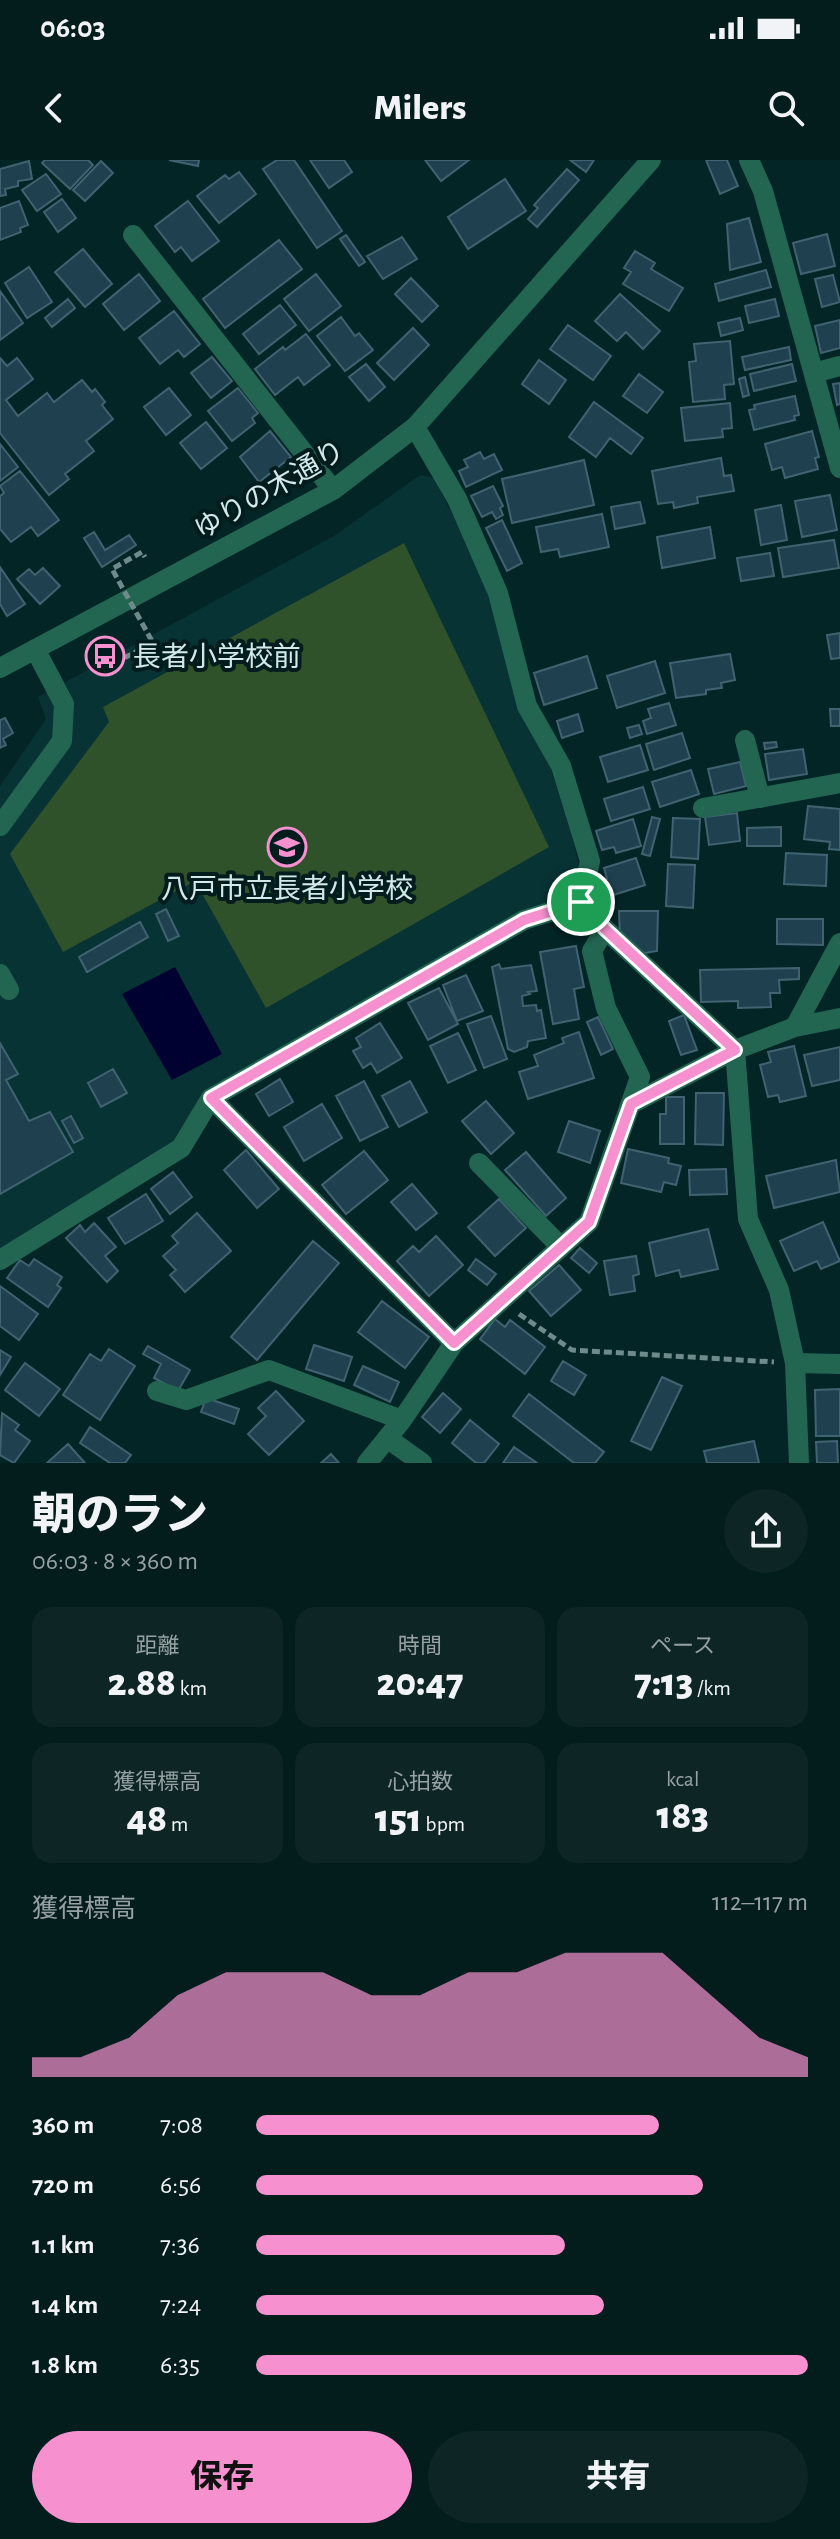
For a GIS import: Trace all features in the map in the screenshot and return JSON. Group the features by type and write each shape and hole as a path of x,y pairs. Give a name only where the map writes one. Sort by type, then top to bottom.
{"street":[{"name":"ゆりの木通り","path":"0,668 333,490 415,427 651,160"},
{"path":"749,160 763,191 840,468"},
{"path":"133,235 333,490"},
{"path":"814,373 840,366"},
{"path":"415,427 457,499 498,593 527,706 561,766 590,861 581,902"},
{"path":"0,826 62,741 64,704 35,649"},
{"path":"745,740 760,798"},
{"path":"703,808 840,783"},
{"path":"581,902 605,929 735,1050 748,1219 779,1290 795,1363 799,1463"},
{"path":"0,1260 181,1148 211,1098 524,920 581,902"},
{"path":"367,1463 402,1420 454,1343 589,1222 640,1077 606,1008 592,951 605,929"},
{"path":"795,1027 840,943"},
{"path":"631,1104 735,1050 795,1027 840,1018"},
{"path":"211,1098 454,1343"},
{"path":"479,1163 560,1246"},
{"path":"795,1363 840,1364"},
{"path":"157,1391 186,1400 269,1370 402,1420"},
{"path":"387,1438 422,1463"}],"path":[{"path":"119,644 126,657 153,643 112,569 142,552 145,557"},
{"path":"501,1301 572,1350 795,1363"}],"shaded area":[{"name":"八戸市立長者小学校","path":"420,475 434,478 488,586 521,714 550,767 568,821 581,873 572,897 201,1095 167,1152 0,1252 0,786 46,719 38,697 334,536"},
{"path":"175,967 222,1054 172,1080 122,994"}],"green space":[{"path":"404,543 549,847 266,1008 195,881 63,952 10,854 109,722 103,707"}],"building":[{"path":"45,160 88,160 93,165 70,189 42,163"},
{"path":"169,160 199,160 198,166"},
{"path":"277,160 294,160 342,231 317,248 263,169"},
{"path":"310,160 344,160 352,172 329,188"},
{"path":"425,160 469,160 441,181"},
{"path":"570,160 594,160 586,172"},
{"path":"706,160 727,160 738,186 720,194"},
{"path":"29,161 32,179 18,181 18,186 5,189 6,195 0,196 0,169"},
{"path":"101,161 113,173 85,201 73,190"},
{"path":"567,169 579,180 537,227 528,219 538,208 534,205"},
{"path":"239,172 256,194 219,223 197,196 225,175 229,179"},
{"path":"46,174 61,194 37,211 22,190"},
{"path":"505,179 526,211 468,249 448,217"},
{"path":"62,199 76,218 58,232 44,212"},
{"path":"19,201 28,225 20,228 21,232 0,240 0,208"},
{"path":"188,201 219,241 192,261 181,247 175,252 155,226"},
{"path":"749,218 761,262 730,270 727,224"},
{"path":"827,234 835,266 801,274 793,243"},
{"path":"346,235 365,262 359,266 340,239"},
{"path":"402,237 417,259 383,279 367,256"},
{"path":"279,240 302,269 225,328 203,299"},
{"path":"83,249 112,284 85,307 55,272"},
{"path":"635,251 655,263 651,269 683,288 669,311 623,284 631,272 624,268"},
{"path":"29,267 52,302 27,318 5,283"},
{"path":"766,270 771,287 719,301 715,284"},
{"path":"139,274 160,301 124,330 103,304"},
{"path":"316,274 341,306 309,331 284,299"},
{"path":"833,275 840,302 822,307 815,279"},
{"path":"411,278 438,306 422,322 395,294"},
{"path":"0,291 23,323 0,340"},
{"path":"620,294 660,331 643,349 626,332 617,341 595,321"},
{"path":"68,299 75,308 52,327 45,318"},
{"path":"775,299 779,316 749,323 745,306"},
{"path":"280,305 296,325 259,354 243,334"},
{"path":"174,311 200,344 184,357 178,350 160,364 139,338"},
{"path":"341,317 355,336 359,333 373,350 345,371 317,336"},
{"path":"740,318 743,330 721,336 718,323"},
{"path":"840,320 840,348 821,353 815,326"},
{"path":"568,325 611,356 593,380 550,349"},
{"path":"413,328 429,345 394,380 377,363"},
{"path":"306,334 330,365 304,385 298,377 275,395 255,369"},
{"path":"730,341 734,384 724,385 725,399 693,402 689,362 696,361 694,344"},
{"path":"789,347 791,360 745,370 742,357"},
{"path":"212,357 232,381 211,398 191,373"},
{"path":"0,358 7,366 17,358 33,379 6,400 18,416 47,393 54,402 82,380 92,392 95,389 113,419 86,441 94,451 65,474 69,479 49,495 0,433"},
{"path":"539,360 566,380 549,404 522,384"},
{"path":"366,364 385,387 369,401 349,377"},
{"path":"792,364 796,381 754,391 750,374"},
{"path":"639,374 663,392 647,413 623,396"},
{"path":"745,377 749,395 743,397 739,379"},
{"path":"840,383 840,404 837,405 833,384"},
{"path":"169,388 191,415 166,435 144,407"},
{"path":"238,388 258,413 252,418 255,423 232,441 208,411"},
{"path":"795,396 799,415 794,416 795,420 754,430 749,410 755,409 754,405"},
{"path":"594,402 643,438 631,454 610,438 596,457 569,437"},
{"path":"730,403 732,428 722,429 723,437 685,441 681,408"},
{"path":"206,422 227,448 201,469 180,443"},
{"path":"270,431 291,457 259,482 240,457"},
{"path":"812,431 819,457 815,458 818,469 785,478 782,467 772,470 765,444"},
{"path":"0,444 18,467 0,481"},
{"path":"480,452 484,459 494,454 502,470 466,487 459,471 468,467 464,460"},
{"path":"721,458 724,476 731,475 734,491 697,497 698,503 674,508 673,502 658,504 652,471"},
{"path":"584,460 594,505 512,523 502,479"},
{"path":"20,471 59,520 38,536 31,527 11,542 0,529 0,496 4,493 0,486"},
{"path":"493,486 503,506 500,508 503,515 496,519 492,512 482,517 471,496"},
{"path":"830,495 837,530 802,537 795,501"},
{"path":"640,502 645,523 615,529 611,507"},
{"path":"781,505 787,540 761,545 755,510"},
{"path":"602,514 609,547 560,557 558,549 541,552 536,527"},
{"path":"502,520 522,563 507,571 486,528"},
{"path":"710,527 715,558 662,568 657,537"},
{"path":"94,532 105,550 129,535 136,545 102,567 84,538"},
{"path":"834,540 839,568 783,577 778,548"},
{"path":"770,553 774,576 741,581 737,558"},
{"path":"0,567 25,604 7,616 0,604"},
{"path":"43,568 60,586 40,604 17,579 29,569 35,575"},
{"path":"840,633 840,658 831,659 827,635"},
{"path":"730,654 735,680 721,683 722,688 706,690 706,694 676,698 670,663"},
{"path":"587,656 597,688 544,705 534,673"},
{"path":"655,661 665,693 617,708 607,676"},
{"path":"669,703 676,725 647,734 643,721 651,718 648,709"},
{"path":"830,709 840,709 840,726 831,726"},
{"path":"578,714 583,731 562,738 557,721"},
{"path":"5,718 13,733 3,739 6,745 0,748 0,720"},
{"path":"639,725 642,734 630,738 627,728"},
{"path":"682,733 690,758 654,770 646,744"},
{"path":"776,742 777,747 765,749 764,743"},
{"path":"640,745 648,770 608,782 600,757"},
{"path":"803,749 807,774 769,780 765,754"},
{"path":"740,762 746,786 714,794 708,769"},
{"path":"691,770 699,794 660,807 652,782"},
{"path":"643,787 650,809 611,821 604,799"},
{"path":"808,806 840,809 840,850 829,849 830,842 804,839"},
{"path":"737,813 740,841 709,845 705,817"},
{"path":"652,817 660,819 650,856 642,854"},
{"path":"673,818 700,819 698,859 671,857"},
{"path":"633,819 641,846 616,853 614,847 602,850 596,831"},
{"path":"781,827 781,846 747,846 747,828"},
{"path":"786,853 827,855 826,886 784,884"},
{"path":"636,858 645,885 607,897 602,881 607,879 604,868"},
{"path":"668,864 695,865 693,908 666,906"},
{"path":"166,909 179,936 168,941 156,914"},
{"path":"619,911 658,911 657,951 640,954 620,938"},
{"path":"777,919 823,919 823,945 777,944"},
{"path":"140,922 148,937 87,972 79,957"},
{"path":"576,946 584,987 574,989 579,1019 553,1024 540,952"},
{"path":"499,964 501,969 531,965 537,991 522,996 523,1006 536,1005 537,1011 541,1010 546,1038 528,1041 527,1047 514,1052 508,1049 492,967"},
{"path":"799,968 799,979 779,980 780,993 770,993 771,1007 738,1008 738,1001 701,1002 700,970"},
{"path":"466,975 483,1011 457,1021 443,985"},
{"path":"439,988 458,1024 428,1040 408,1003"},
{"path":"684,1015 697,1050 681,1055 669,1021"},
{"path":"491,1016 507,1059 484,1068 467,1024"},
{"path":"598,1017 613,1049 601,1055 587,1022"},
{"path":"380,1023 402,1058 377,1073 371,1063 363,1068 353,1051 361,1047 356,1038"},
{"path":"579,1032 594,1078 528,1099 519,1072 538,1066 534,1055 564,1043 562,1038"},
{"path":"458,1033 476,1070 448,1083 430,1046"},
{"path":"0,1043 18,1074 6,1080 29,1121 50,1112 73,1152 0,1194"},
{"path":"794,1046 806,1096 780,1102 778,1095 768,1097 760,1065 771,1062 768,1052"},
{"path":"840,1047 840,1080 812,1086 804,1055"},
{"path":"113,1069 127,1093 101,1107 88,1083"},
{"path":"280,1079 293,1102 269,1116 256,1094"},
{"path":"364,1081 388,1127 360,1141 336,1096"},
{"path":"410,1081 427,1112 399,1127 382,1096"},
{"path":"696,1093 724,1093 723,1145 695,1144"},
{"path":"666,1097 684,1097 684,1144 660,1144 660,1114 666,1114"},
{"path":"486,1101 514,1133 491,1154 462,1121"},
{"path":"322,1104 342,1138 304,1161 284,1127"},
{"path":"71,1116 83,1138 74,1143 62,1121"},
{"path":"569,1121 600,1131 590,1163 558,1152"},
{"path":"628,1149 669,1158 668,1163 681,1166 676,1185 664,1182 661,1192 621,1183"},
{"path":"246,1150 279,1189 257,1208 224,1170"},
{"path":"364,1151 388,1180 346,1214 322,1185"},
{"path":"526,1152 566,1198 546,1216 505,1170"},
{"path":"836,1160 840,1192 774,1208 766,1176"},
{"path":"726,1169 727,1194 690,1195 689,1170"},
{"path":"173,1172 192,1197 170,1214 151,1189"},
{"path":"412,1184 437,1213 416,1230 391,1202"},
{"path":"146,1194 163,1221 125,1244 108,1218"},
{"path":"499,1199 526,1228 495,1256 468,1227"},
{"path":"197,1213 231,1251 185,1292 170,1275 176,1270 163,1256 178,1243 172,1236"},
{"path":"823,1222 840,1261 821,1269 817,1261 794,1271 780,1241"},
{"path":"94,1223 116,1247 105,1256 118,1271 107,1282 66,1238 80,1225 85,1232"},
{"path":"708,1229 718,1269 681,1277 679,1270 656,1276 649,1243"},
{"path":"436,1236 463,1265 429,1296 397,1261 413,1246 419,1252"},
{"path":"313,1241 339,1263 257,1360 231,1337"},
{"path":"580,1248 597,1263 589,1273 571,1258"},
{"path":"636,1256 639,1274 633,1276 635,1291 610,1295 604,1261"},
{"path":"34,1259 62,1277 57,1285 61,1288 48,1307 7,1278 20,1260 29,1266"},
{"path":"476,1259 496,1274 487,1285 468,1270"},
{"path":"559,1265 581,1290 551,1316 529,1291"},
{"path":"0,1286 38,1314 19,1340 0,1326"},
{"path":"382,1301 429,1337 405,1368 358,1332"},
{"path":"495,1319 505,1327 510,1320 545,1347 525,1374 480,1339"},
{"path":"314,1345 352,1357 344,1381 306,1369"},
{"path":"148,1346 190,1370 178,1391 154,1378 161,1364 143,1354"},
{"path":"109,1349 135,1366 100,1420 63,1395 90,1354 101,1361"},
{"path":"0,1350 11,1357 0,1375"},
{"path":"563,1361 586,1375 574,1395 551,1381"},
{"path":"25,1363 60,1389 39,1416 5,1390"},
{"path":"363,1366 399,1382 390,1402 354,1385"},
{"path":"662,1377 682,1386 651,1450 631,1441"},
{"path":"840,1389 840,1436 816,1436 815,1390"},
{"path":"276,1391 304,1421 269,1455 248,1434 266,1416 258,1408"},
{"path":"443,1393 461,1409 440,1433 422,1417"},
{"path":"529,1394 604,1452 595,1463 574,1463 513,1416"},
{"path":"206,1398 239,1409 234,1424 201,1412"},
{"path":"2,1413 19,1425 15,1430 30,1441 14,1463 0,1455"},
{"path":"470,1420 499,1444 484,1463 476,1463 452,1443"},
{"path":"90,1427 131,1455 125,1463 110,1463 80,1443"},
{"path":"754,1441 759,1463 707,1463 704,1451"},
{"path":"837,1441 838,1463 817,1463 816,1442"},
{"path":"68,1444 85,1463 47,1463"},
{"path":"514,1447 537,1463 503,1463"},
{"path":"331,1454 339,1463 321,1463"}],"place":[{"name":"長者小学校前","path":"105,656"},
{"name":"八戸市立長者小学校","path":"287,847"}],"route":[{"path":"581,902 605,929 735,1050 631,1104 589,1222 454,1343 211,1098 524,920 581,902"}]}
